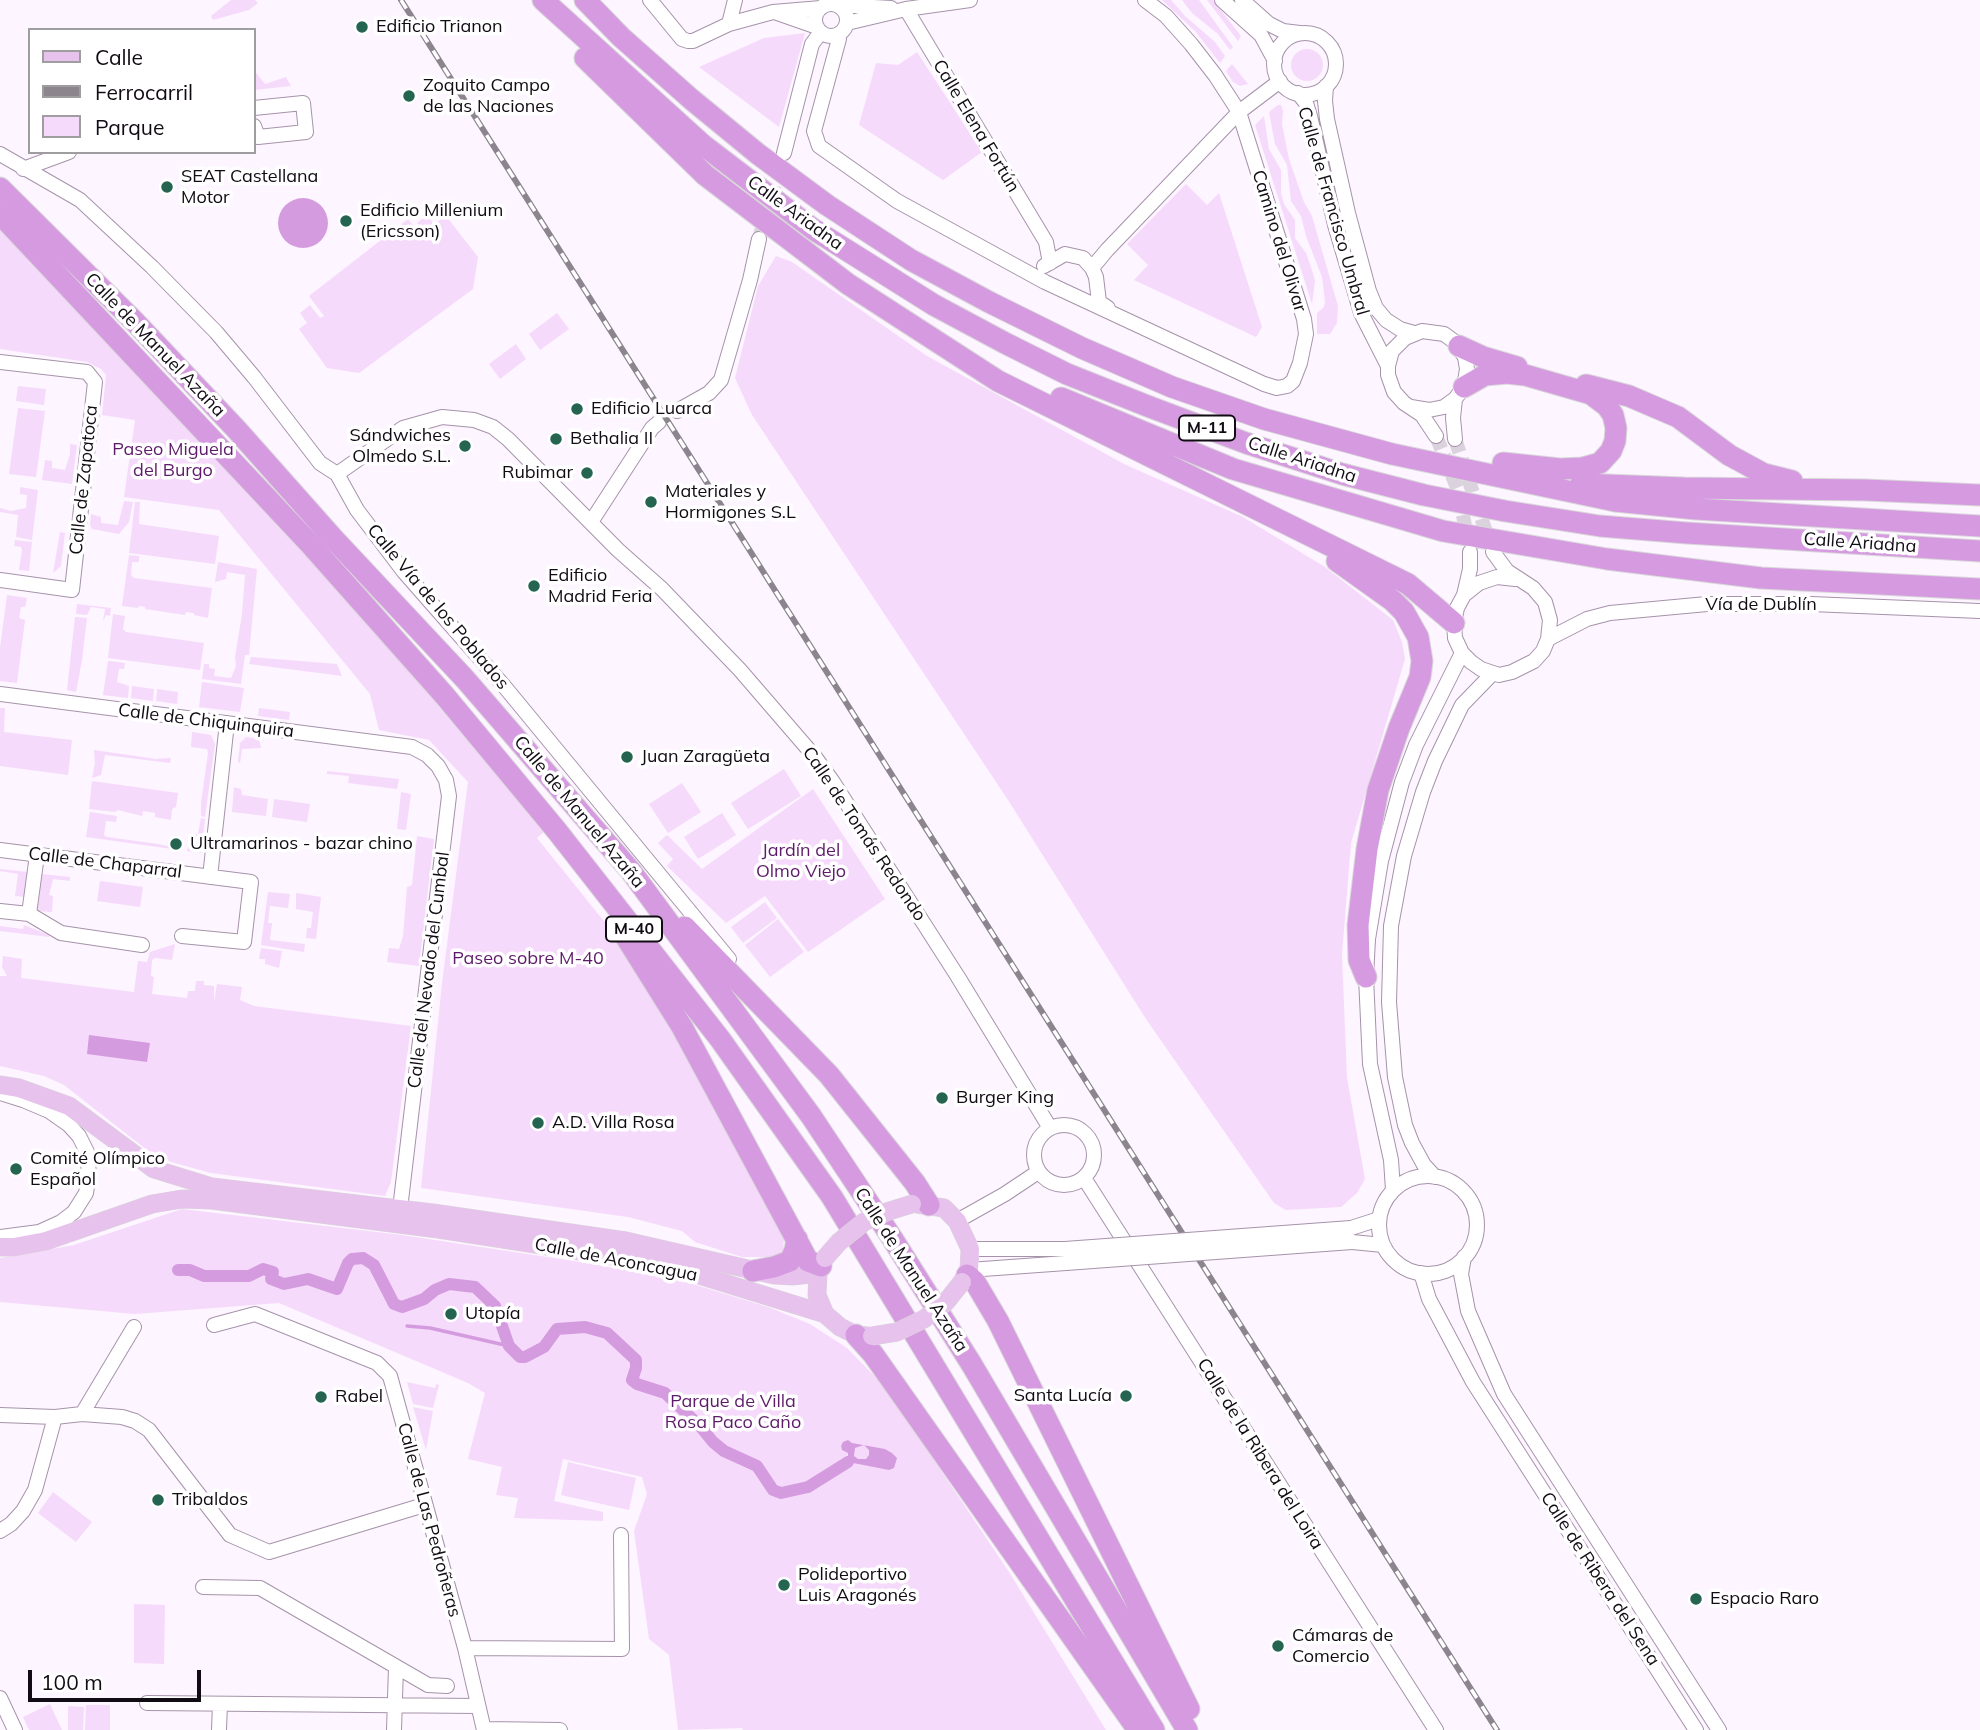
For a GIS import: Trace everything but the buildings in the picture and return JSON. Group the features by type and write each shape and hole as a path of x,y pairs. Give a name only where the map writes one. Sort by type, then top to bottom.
{"highway":[{"name":"Calle Ariadna","path":"585,0 621,37 758,154 827,205 911,260 1082,348 1172,387 1264,419 1392,454 1615,501 1696,509 1980,526"},
{"name":"Calle Ariadna","path":"547,4 703,145 813,229 969,324 1067,374 1150,407 1246,443 1342,474 1424,495 1506,510 1613,527 1980,551"},
{"path":"547,4 574,46 705,175 848,284 998,381 1408,584 1454,622"},
{"name":"Calle de Manuel Azaña","path":"0,188 135,322 237,430 332,537 465,679 630,870 811,1116 892,1238 972,1365 1187,1730"},
{"name":"Calle de Manuel Azaña","path":"0,214 319,554 445,696 600,885 720,1039 832,1197 1154,1730"},
{"path":"941,344 1233,469 1443,531 1607,559 1761,578 1980,589"},
{"path":"1459,346 1508,365 1629,396 1678,417 1729,456 1764,474 1843,489"},
{"path":"1264,419 1405,447 1534,468 1593,466 1608,455 1613,446 1616,428 1613,415 1600,400 1579,389 1507,373 1478,378 1460,393"},
{"path":"1526,482 1980,495"},
{"path":"1280,521 1393,601 1413,624 1421,649 1420,677 1378,790 1367,849 1358,925 1359,960 1366,977"},
{"path":"630,870 828,1074 915,1183 920,1205"},
{"path":"600,885 626,940 682,1027 808,1261 821,1266"},
{"path":"753,1271 774,1268 790,1261 797,1239"},
{"path":"966,1276 975,1282 998,1321 1199,1730"},
{"path":"864,1336 873,1354 1138,1730"}],"main road":[{"name":"Calle de Aconcagua","path":"0,1085 19,1088 69,1106 154,1169 212,1187 401,1217 676,1268 825,1314"},
{"name":"Calle de Aconcagua","path":"0,1247 46,1241 131,1211 182,1199 401,1217 626,1241 753,1271 793,1276 821,1266"},
{"path":"920,1205 944,1208 957,1221 970,1249 966,1276 946,1302 924,1319 897,1332 864,1336 840,1327 825,1314 817,1295 821,1266 839,1242 864,1223 886,1212 920,1205"}],"street":[{"path":"650,0 682,39 688,41 729,24 773,12 830,4 907,5 970,0"},
{"path":"729,24 735,0"},
{"name":"Camino del Olivar","path":"1120,318 1277,388 1287,386 1293,380 1300,363 1306,334 1304,318 1239,112 1191,44 1166,16 1145,0"},
{"path":"1222,0 1261,35 1275,61 1276,72 1286,88 1311,94 1326,86 1335,70 1334,52 1322,38 1312,34 1283,31 1242,0"},
{"path":"773,12 819,29 828,36 837,35 844,30 847,23 846,12 830,4"},
{"path":"784,153 819,29 815,16 830,4"},
{"path":"847,23 907,5"},
{"name":"Calle Elena Fortún","path":"907,5 1046,242 1062,258 1083,258 1094,272"},
{"path":"1275,61 1283,43 1301,33"},
{"path":"837,35 839,39 814,131 819,146 897,201 1045,282 1120,318"},
{"path":"1120,318 1099,302 1094,272 1107,250 1239,112 1280,80"},
{"name":"Calle de Francisco Umbral","path":"1326,86 1327,119 1369,292 1376,308 1386,320 1400,329 1414,333"},
{"name":"Calle de Francisco Umbral","path":"1298,93 1306,103 1310,116 1335,225 1361,313 1388,366"},
{"path":"256,108 303,103 306,132 258,136 256,131"},
{"name":"Calle Vía de los Poblados","path":"0,154 80,200 216,332 320,463 337,474 357,510 404,572 504,686 701,927 828,1074"},
{"path":"23,169 64,154"},
{"path":"677,411 709,393 721,380 760,239"},
{"path":"1011,262 1038,269 1062,258 1107,250"},
{"path":"1436,436 1429,423 1394,392 1388,375 1392,351 1414,333 1437,332 1450,338 1459,346 1465,357 1467,369 1453,418 1455,439"},
{"name":"Calle de Zapatoca","path":"0,362 87,372 95,382 72,590 0,580"},
{"path":"1411,407 1436,410 1460,393"},
{"name":"Calle de Tomás Redondo","path":"337,474 403,428 442,417 474,420 493,427 508,439 662,589 740,670 815,757 958,977 1050,1128"},
{"path":"591,522 652,428 659,422"},
{"path":"1471,552 1464,594 1454,622 1455,638 1462,653 1481,669 1493,673 1512,672 1534,661 1543,651 1548,639 1550,620 1545,602 1533,588 1507,571 1493,552"},
{"path":"1464,594 1479,583 1497,577 1516,579"},
{"name":"Vía de Dublín","path":"1548,639 1587,619 1610,614 1707,604 1811,604 1980,611"},
{"path":"1393,1190 1391,1160 1370,1064 1366,977 1368,939 1381,861 1402,782 1416,745 1462,653"},
{"path":"1435,1177 1412,1143 1405,1125 1395,1077 1389,1002 1391,926 1396,890 1409,836 1435,761 1462,705 1493,673"},
{"name":"Calle de Chiquinquira","path":"0,694 412,747"},
{"path":"210,877 227,723"},
{"name":"Calle del Nevado del Cumbal","path":"401,1217 449,796 446,780 438,766 427,755 412,747"},
{"name":"Calle de Chaparral","path":"0,850 251,882 244,942 182,936"},
{"path":"29,914 37,855"},
{"path":"0,911 29,914 61,933 142,944"},
{"path":"0,1093 40,1107 69,1125 79,1136 87,1152 89,1174 86,1194 74,1212 61,1222 39,1232 0,1237"},
{"path":"1059,1125 1076,1127 1090,1138 1095,1154 1090,1171 1084,1178 1069,1185 1060,1185 1044,1178 1038,1172 1033,1156 1034,1147 1043,1132 1050,1128 1059,1125"},
{"path":"957,1221 1038,1172"},
{"path":"1417,1177 1435,1177 1456,1185 1472,1204 1476,1217 1475,1234 1464,1257 1444,1270 1421,1273 1402,1267 1388,1253 1379,1232 1379,1219 1393,1190 1417,1177"},
{"name":"Calle de la Ribera del Loira","path":"1084,1178 1436,1730"},
{"path":"1352,1235 1379,1219"},
{"path":"966,1276 1065,1256 1352,1235 1383,1245"},
{"path":"970,1249 1065,1256"},
{"name":"Calle de Ribera del Sena","path":"1464,1257 1461,1274 1464,1297 1488,1361 1504,1394 1719,1730"},
{"name":"Calle de Ribera del Sena","path":"1421,1273 1429,1299 1449,1341 1696,1730"},
{"name":"Calle de Las Pedroñeras","path":"214,1325 255,1314 377,1363 390,1376 465,1648 484,1730"},
{"path":"82,1414 134,1327"},
{"path":"0,1415 55,1417 82,1414 122,1417 135,1421 149,1430 230,1535 269,1552 424,1505"},
{"path":"0,1531 23,1511 35,1490 55,1417"},
{"name":"Calle de Ribera del Sena","path":"1504,1429 1522,1442 1549,1485 1554,1488 1564,1486"},
{"path":"465,1648 622,1649 621,1535"},
{"path":"203,1587 260,1588 428,1685 447,1686"},
{"path":"394,1730 396,1668"},
{"path":"0,1698 15,1730"},
{"path":"147,1703 478,1706"},
{"path":"219,1730 220,1704"},
{"path":"484,1730 560,1730"}],"green space":[{"path":"231,0 255,0 258,3 249,10 213,20 211,16"},
{"path":"1162,0 1171,0 1215,42 1225,56 1220,63 1195,31"},
{"path":"1182,0 1199,0 1233,47 1230,50 1218,34 1192,13"},
{"path":"1207,0 1213,0 1241,36 1238,41"},
{"path":"805,33 779,127 699,67 764,38"},
{"path":"1307,49 1318,54 1323,65 1318,76 1307,81 1296,76 1291,65 1296,54"},
{"path":"917,52 982,152 943,180 859,125 876,63 898,65"},
{"path":"1232,64 1248,84 1240,86 1233,82 1226,71"},
{"path":"256,73 265,84 286,77 291,86 256,90"},
{"path":"1281,105 1283,111 1282,124 1289,159 1304,202 1312,216 1338,306 1337,323 1330,334 1317,334 1317,313 1324,307 1325,302 1322,277 1301,216 1291,201 1287,165 1275,144 1269,112"},
{"path":"1264,116 1269,149 1281,170 1284,204 1295,220 1295,238 1306,253 1315,281 1312,304 1255,125"},
{"path":"1186,184 1207,205 1219,193 1262,327 1256,337 1134,280 1148,265 1127,244"},
{"path":"427,215 434,224 446,216 478,257 473,289 359,373 327,368 299,329 307,323 300,313 310,305 320,318 324,316 309,296 408,219 420,235 424,232 417,223"},
{"path":"0,223 157,380 548,828 537,838 607,925 693,1061 784,1233 783,1257 742,1257 695,1242 682,1231 628,1217 421,1188 442,983 468,782 429,740 379,730 370,694 219,510 124,497 135,420 102,415 106,375 101,369 87,362 0,349"},
{"path":"776,256 792,262 927,356 1124,464 1243,517 1325,567 1393,620 1402,642 1405,659 1351,843 1342,955 1347,1078 1365,1179 1357,1193 1341,1207 1286,1210 1274,1203 1146,1019 1008,800 752,415 735,378 758,286"},
{"path":"557,313 569,329 540,350 529,334"},
{"path":"516,344 526,359 500,379 489,364"},
{"path":"18,386 46,389 44,405 16,401"},
{"path":"18,408 45,411 36,477 9,474"},
{"path":"70,444 77,445 72,484 42,480 45,460 52,461 52,468 65,470"},
{"path":"20,487 38,490 32,540 16,537 18,515 0,512 0,508 11,511 26,508 27,495 20,494"},
{"path":"124,501 133,502 129,522 119,534 92,529 91,514 101,517 101,523 118,525"},
{"path":"135,502 140,502 139,524 219,536 215,564 129,553"},
{"path":"60,532 65,533 61,566 53,573"},
{"path":"15,540 32,542 29,571 19,570 22,550 21,547 14,546"},
{"path":"129,555 139,556 139,562 132,562 131,575 134,578 212,588 208,618 194,613 186,612 185,615 139,606 122,606"},
{"path":"218,562 257,569 249,655 245,655 241,684 202,679 204,664 215,669 214,676 231,678 236,666 245,575 227,572 226,579 215,582"},
{"path":"7,595 27,598 25,607 21,607 19,618 25,620 17,683 0,681 0,648"},
{"path":"77,604 111,608 110,616 106,615 103,621 105,609 91,607 87,615 76,614"},
{"path":"113,614 125,616 123,629 126,632 204,643 200,670 108,658"},
{"path":"75,617 87,618 76,692 67,690"},
{"path":"251,657 337,664 342,676 249,664"},
{"path":"108,661 125,663 124,669 119,669 117,682 129,686 128,698 103,695"},
{"path":"202,682 244,688 240,712 199,707"},
{"path":"132,686 154,689 153,701 131,698"},
{"path":"157,689 178,692 177,704 156,701"},
{"path":"0,708 5,708 4,732 72,740 68,775 0,766"},
{"path":"259,708 290,712 289,720 258,716"},
{"path":"192,732 211,735 215,744 205,817 201,816 201,803 208,753 207,749 191,747"},
{"path":"246,737 259,739 261,748 242,749 240,763 240,743"},
{"path":"94,750 156,759 171,758 170,763 105,755 101,775 92,778"},
{"path":"784,769 801,796 748,829 731,803"},
{"path":"327,771 399,779 397,789 348,783 349,776 327,774"},
{"path":"92,781 178,793 171,820 143,811 142,816 118,810 115,812 89,809"},
{"path":"682,783 701,812 668,833 649,804"},
{"path":"234,787 241,789 242,795 268,799 266,816 232,812"},
{"name":"Jardín del Olmo Viejo","path":"813,789 885,899 808,952 765,896 726,923 667,866 673,859 658,843 667,835 702,869"},
{"path":"401,792 411,794 406,830 397,829"},
{"path":"274,799 310,804 307,822 272,817"},
{"path":"90,812 117,816 116,822 106,821 104,835 107,837 158,844 172,849 86,837"},
{"path":"722,813 736,835 698,859 684,837"},
{"path":"201,818 205,819 201,853 187,851 192,834 198,834"},
{"path":"417,836 434,839 419,966 387,962 389,948 399,949 403,936 407,887 412,885"},
{"path":"0,869 28,872 25,897 15,896 18,874"},
{"path":"42,874 70,877 70,881 53,879 49,895 53,896 52,912 36,911"},
{"path":"100,881 143,887 140,907 97,901"},
{"path":"268,892 290,894 288,908 270,906 270,940 305,944 304,952 261,945"},
{"path":"296,893 321,897 316,939 306,938 307,928 311,928 313,912 296,909"},
{"path":"765,902 777,918 743,943 731,927"},
{"path":"778,919 804,952 770,977 745,945"},
{"path":"24,925 49,937 0,931 0,926 23,929"},
{"path":"175,944 172,960 152,960 152,994 187,998 188,991 195,991 196,981 204,981 204,985 214,986 214,1002 217,984 242,987 240,1000 254,1006 411,1026 391,1182 385,1196 211,1173 171,1162 147,1150 64,1085 44,1076 0,1066 0,976 7,976 2,967 3,956 22,959 21,978 134,992 138,961 147,962 150,952"},
{"path":"261,948 282,951 279,968 265,964 265,959 259,959"},
{"name":"Parque de Villa Rosa Paco Caño","path":"182,1209 402,1235 587,1263 683,1281 768,1307 810,1324 847,1348 885,1387 1009,1572 1106,1730 678,1730 669,1655 649,1639 634,1531 647,1494 642,1477 563,1459 554,1501 603,1512 603,1521 514,1518 518,1498 496,1495 502,1467 468,1459 485,1393 468,1383 279,1303 135,1314 0,1302 0,1258 74,1245"},
{"path":"407,1382 435,1388 436,1384 439,1385 433,1408 413,1404"},
{"path":"413,1407 433,1411 426,1450"},
{"path":"568,1462 636,1478 629,1510 561,1495"},
{"path":"53,1492 92,1522 76,1542 38,1513"},
{"path":"134,1604 165,1605 164,1664 134,1663"},
{"path":"50,1704 62,1730 29,1730 23,1717"},
{"path":"86,1705 110,1705 110,1730 85,1730"},
{"path":"68,1706 84,1707 83,1730 68,1730"}],"shaded area":[{"path":"303,198 321,205 328,223 321,241 303,248 285,241 278,223 285,205"},
{"path":"89,1035 150,1043 147,1062 87,1054"},
{"path":"848,1440 885,1449 897,1458 894,1468 889,1470 848,1462 848,1453 842,1450 841,1446","holes":["864,1445 869,1450 866,1459 854,1456 855,1448"]}],"waterway":[{"path":"178,1270 190,1270 204,1276 249,1276 263,1269 273,1272 271,1279 284,1284 308,1279 337,1289 348,1263 352,1259 363,1258 374,1265 394,1304 402,1307 424,1299 449,1284 475,1287 495,1306 509,1346 520,1357 544,1347 557,1329 585,1327 607,1333 636,1360 632,1380 665,1393 724,1451 757,1466 773,1490 781,1493 808,1487 848,1462"},
{"path":"407,1326 430,1328 509,1346"}],"tunnel":[{"path":"759,239 781,163"},
{"path":"1436,436 1458,490 1468,541"},
{"path":"1455,439 1490,544"}],"railway":[{"path":"401,0 1497,1730"}],"place":[{"name":"Edificio Trianon","path":"362,27"},
{"name":"Zoquito Campo de las Naciones","path":"409,96"},
{"name":"SEAT Castellana Motor","path":"167,187"},
{"name":"Edificio Millenium (Ericsson)","path":"346,221"},
{"name":"Edificio Luarca","path":"577,409"},
{"name":"Bethalia II","path":"556,439"},
{"name":"Sándwiches Olmedo S.L.","path":"465,446"},
{"name":"Rubimar","path":"587,473"},
{"name":"Materiales y Hormigones S.L","path":"651,502"},
{"name":"Edificio Madrid Feria","path":"534,586"},
{"name":"Juan Zaragüeta","path":"627,757"},
{"name":"Ultramarinos - bazar chino","path":"176,844"},
{"name":"Burger King","path":"942,1098"},
{"name":"A.D. Villa Rosa","path":"538,1123"},
{"name":"Comité Olímpico Español","path":"16,1169"},
{"name":"Utopía","path":"451,1314"},
{"name":"Santa Lucía","path":"1126,1396"},
{"name":"Rabel","path":"321,1397"},
{"name":"Tribaldos","path":"158,1500"},
{"name":"Polideportivo Luis Aragonés","path":"784,1585"},
{"name":"Espacio Raro","path":"1696,1599"},
{"name":"Cámaras de Comercio","path":"1278,1646"}],"park label":[{"name":"Paseo Miguela del Burgo","path":"173,460"},
{"name":"Paseo sobre M-40","path":"528,959"}]}
